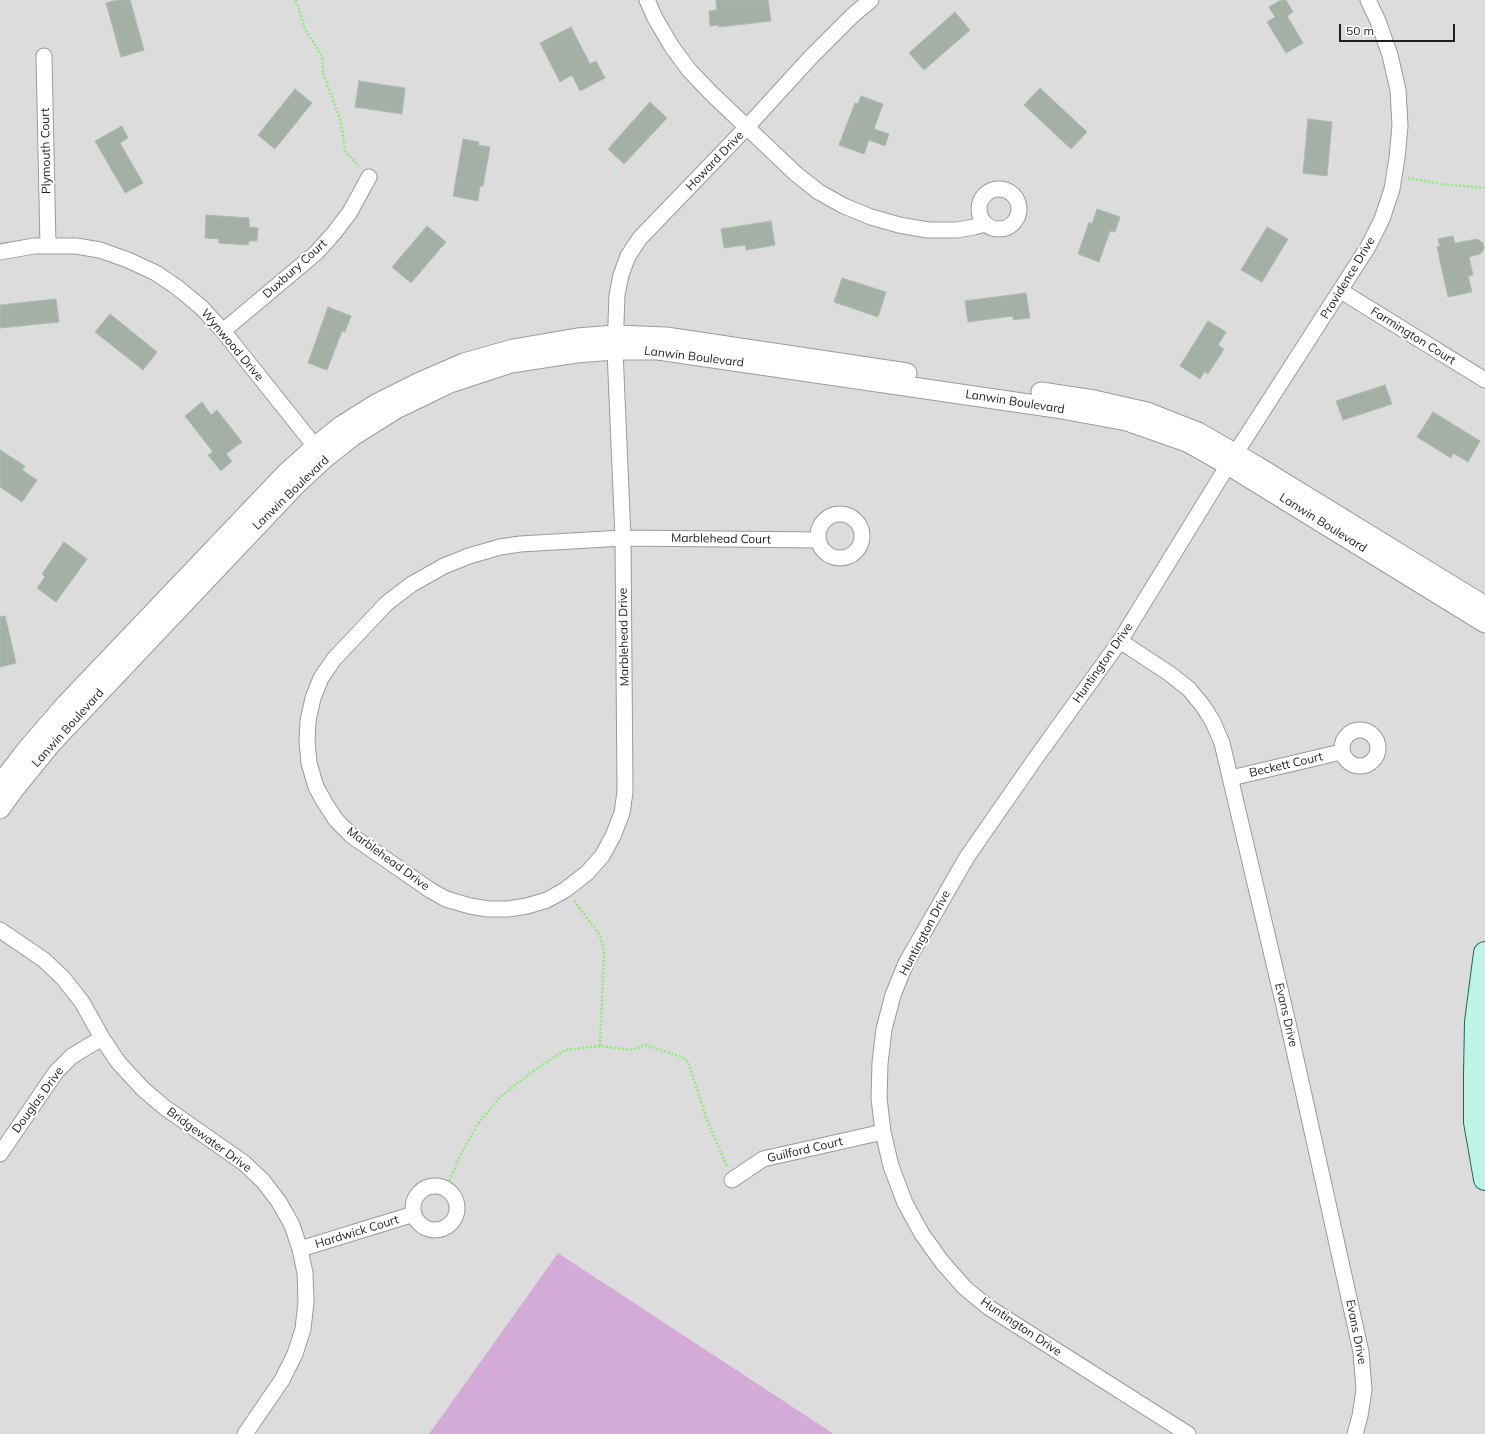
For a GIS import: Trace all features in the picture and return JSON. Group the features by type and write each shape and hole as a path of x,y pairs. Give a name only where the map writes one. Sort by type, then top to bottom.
{"main road":[{"path":"1485,953 1476,1022 1475,1074 1475,1122 1485,1179"}],"street":[{"path":"647,0 655,18 672,47 689,70 796,174 819,192 844,206 871,217 899,225 928,230 957,230 985,224"},
{"name":"Howard Drive","path":"615,342 617,295 621,275 628,256 640,238 747,127 810,58 871,0"},
{"name":"Providence Drive","path":"1232,460 1368,247 1382,218 1392,189 1400,126 1398,90 1390,55 1378,21 1368,0"},
{"name":"Plymouth Court","path":"44,56 48,245"},
{"name":"Duxbury Court","path":"223,331 316,253 334,234 350,212 369,177"},
{"name":"Wynwood Drive","path":"0,252 34,246 76,246 100,250 128,260 156,273 178,288 202,308 223,331 320,452"},
{"name":"Farmington Court","path":"1341,291 1485,380"},
{"name":"Lanwin Boulevard","path":"0,809 51,744 296,485 341,426 376,404 418,383 464,363 513,349 577,338 615,342 666,338 1094,400 1147,412 1198,432 1232,460 1485,623"},
{"name":"Marblehead Drive","path":"615,342 623,538 625,792 622,813 613,836 602,856 587,873 565,890 547,900 527,906 508,909 488,909 470,906 446,899 430,890 352,836 336,820 325,803 316,787 309,763 307,741 308,721 313,698 334,659 387,602 412,584 444,566 469,556 500,547 520,544 623,538"},
{"name":"Lanwin Boulevard","path":"0,784 27,749 65,705 287,472 320,452"},
{"name":"Lanwin Boulevard","path":"1232,460 1485,606"},
{"name":"Huntington Drive","path":"1188,1434 988,1307 965,1288 942,1262 922,1234 905,1203 891,1166 883,1132 879,1098 880,1063 884,1029 893,995 906,963 967,856 1032,762 1120,641 1232,460"},
{"name":"Marblehead Court","path":"623,538 818,540"},
{"name":"Evans Drive","path":"1120,641 1170,674 1189,689 1203,706 1213,722 1222,743 1288,1023 1361,1352 1364,1390 1360,1416 1355,1434"},
{"name":"Beckett Court","path":"1231,778 1341,752"},
{"name":"Bridgewater Drive","path":"0,930 44,960 63,978 82,1002 102,1038 118,1062 148,1094 164,1107 244,1163 263,1181 279,1202 292,1225 300,1249 305,1273 306,1302 302,1328 297,1348 282,1380 245,1434"},
{"name":"Douglas Drive","path":"0,1154 56,1072 72,1056 102,1038"},
{"name":"Guilford Court","path":"732,1180 763,1159 883,1132"},
{"name":"Hardwick Court","path":"437,1186 446,1188 452,1193 458,1205 455,1219 450,1225 438,1230 423,1226 414,1214 414,1201 425,1188 437,1186"},
{"name":"Hardwick Court","path":"300,1249 414,1214"}],"path":[{"path":"296,0 304,29 322,56 323,72 340,119 345,151 369,177"},
{"path":"1394,175 1441,184 1485,188"},
{"path":"565,890 600,936 604,951 600,1046"},
{"path":"446,1188 461,1154 477,1125 499,1098 532,1072 565,1050 600,1046 632,1050 645,1045 682,1057 688,1062 706,1120 732,1180"}],"shaded area":[{"path":"0,0 1485,0 1485,1434 834,1434 558,1253 429,1434 0,1434"},
{"path":"558,1253 834,1434 429,1434"}],"building":[{"path":"117,0 130,0 144,50 121,57 106,3"},
{"path":"716,0 768,0 771,21 719,27 719,25 710,26 709,11 717,10"},
{"path":"1281,0 1286,0 1293,12 1287,16 1303,43 1286,53 1267,22 1275,17 1269,7"},
{"path":"955,12 970,30 924,70 909,53"},
{"path":"571,27 590,64 596,61 605,78 580,91 572,75 560,82 540,43"},
{"path":"359,81 405,88 402,114 355,107"},
{"path":"1040,88 1087,132 1071,149 1024,105"},
{"path":"295,89 312,103 275,149 258,135"},
{"path":"861,96 883,104 874,129 889,134 885,146 869,140 864,154 839,145 855,103 858,104"},
{"path":"650,102 667,118 624,164 608,149"},
{"path":"1308,119 1332,122 1327,176 1303,173"},
{"path":"122,126 128,138 120,143 143,183 125,193 95,141"},
{"path":"463,139 479,142 478,145 490,147 483,186 480,186 478,201 453,196"},
{"path":"1097,209 1120,217 1115,232 1110,231 1099,262 1078,254 1089,222 1092,224"},
{"path":"206,215 249,218 249,227 258,228 257,241 249,241 248,245 219,243 219,239 205,238"},
{"path":"771,221 775,245 746,250 745,245 724,248 721,229"},
{"path":"427,226 446,242 411,283 392,267"},
{"path":"1267,227 1288,239 1262,282 1241,270"},
{"path":"1453,236 1455,243 1477,239 1483,243 1484,249 1480,254 1469,257 1473,275 1468,276 1472,292 1448,297 1437,247 1440,246 1438,239"},
{"path":"842,278 886,292 878,317 834,302"},
{"path":"1026,293 1030,318 1013,320 1013,316 968,322 965,301"},
{"path":"56,299 59,322 0,328 0,305"},
{"path":"328,307 351,316 345,332 342,331 327,370 308,363"},
{"path":"110,314 157,352 143,370 95,332"},
{"path":"1208,321 1226,332 1218,345 1224,349 1208,374 1204,372 1200,379 1180,366"},
{"path":"1385,385 1392,404 1343,420 1336,401"},
{"path":"202,402 211,415 217,410 242,442 226,454 232,461 221,471 208,455 213,452 185,416"},
{"path":"1433,412 1480,441 1468,462 1453,453 1451,458 1417,437"},
{"path":"0,450 25,466 22,470 37,480 22,502 0,487"},
{"path":"64,542 87,559 56,602 37,588 45,577 42,574"},
{"path":"5,616 16,663 0,667 0,617"}]}
